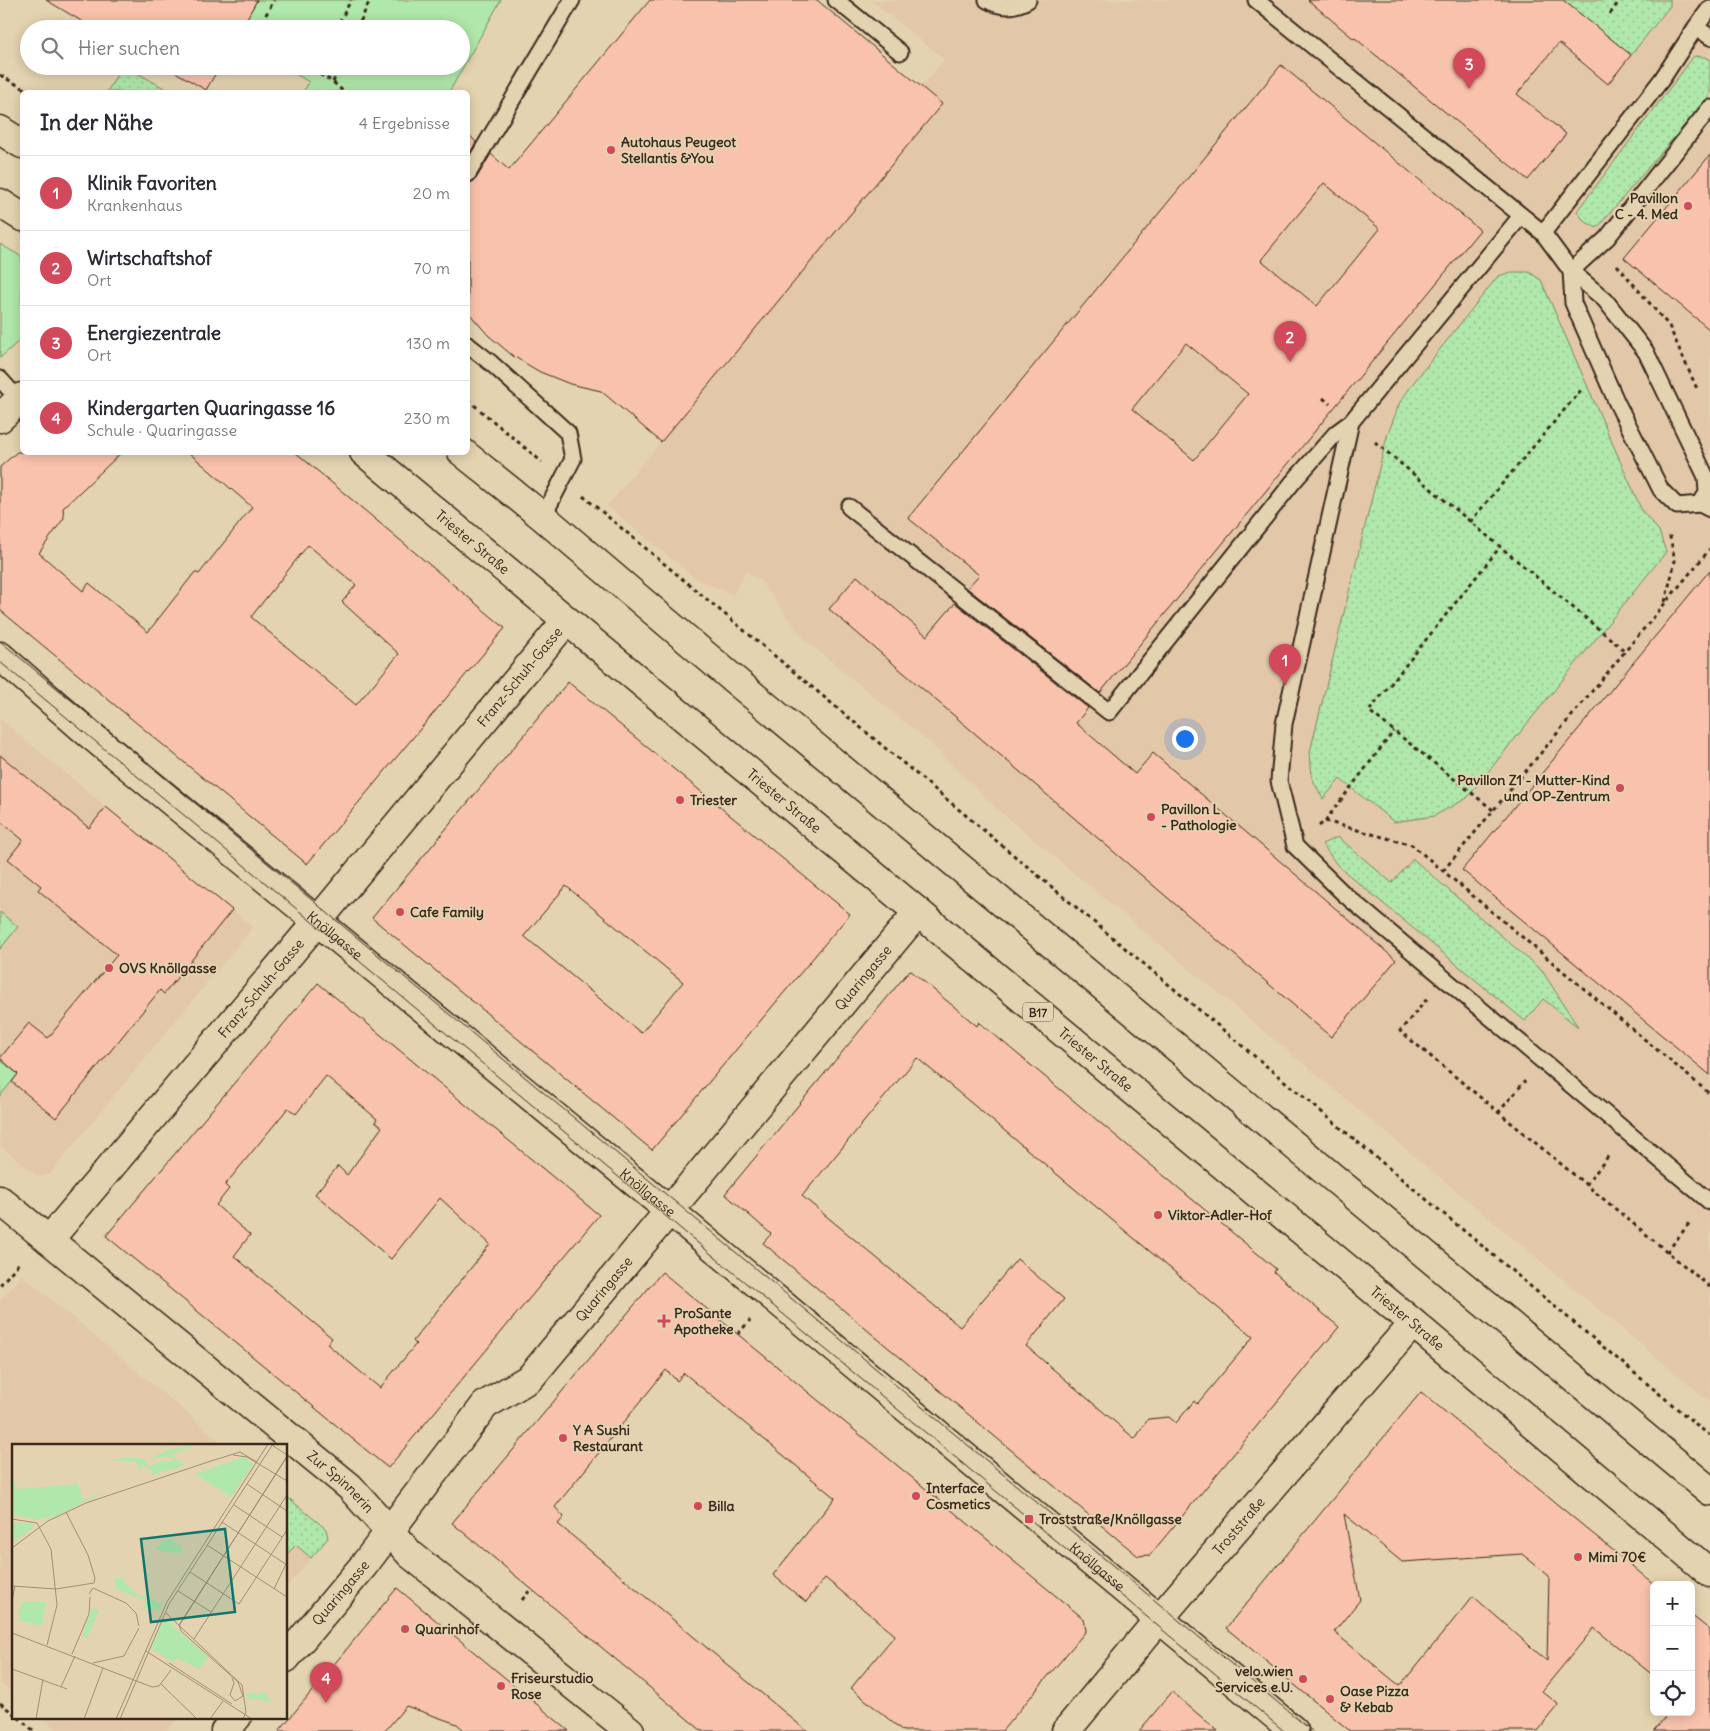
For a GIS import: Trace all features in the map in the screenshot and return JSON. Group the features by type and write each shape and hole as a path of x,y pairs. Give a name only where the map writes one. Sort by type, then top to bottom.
{"street":[{"path":"0,130 20,143"},
{"path":"0,204 20,215"},
{"name":"Triester Straße","path":"368,455 1413,1323 1710,1573"},
{"path":"466,455 1710,1491"},
{"name":"Franz-Schuh-Gasse","path":"49,1240 317,922 566,621"},
{"name":"Knöllgasse","path":"0,656 87,732 670,1211 1294,1731"},
{"name":"Quaringasse","path":"288,1656 364,1565 485,1404 530,1378 918,912"},
{"name":"Zur Spinnerin","path":"0,1200 350,1487 410,1554 630,1731"},
{"name":"Troststraße","path":"1066,1731 1413,1323"},
{"path":"225,1731 235,1718"}],"lane":[{"path":"470,171 572,0"},
{"path":"836,0 900,52"},
{"path":"987,0 1003,6 1013,6 1028,0"},
{"path":"1256,0 1520,216 1544,233 1572,271 1605,300 1646,352 1708,477 1705,507 1677,506 1661,490 1617,403 1573,302 1572,271 1607,238 1710,108"},
{"path":"1544,233 1662,79 1710,8"},
{"path":"1696,27 1710,37"},
{"path":"849,507 1109,712 1293,482 1336,433 1351,422 1520,216"},
{"path":"470,347 491,363 568,433 573,459 543,518"},
{"path":"0,378 14,405"},
{"path":"1351,422 1284,724 1279,781 1295,846 1344,894 1709,1201"}],"path":[{"path":"263,20 274,0"},
{"path":"341,20 351,0"},
{"path":"361,20 370,0"},
{"path":"1610,14 1620,0"},
{"path":"0,75 26,90"},
{"path":"324,75 342,90"},
{"path":"333,82 336,75"},
{"path":"1614,261 1669,326 1700,397"},
{"path":"1470,522 1585,386"},
{"path":"470,402 1710,1436"},
{"path":"1351,422 1625,651"},
{"path":"1665,603 1675,561 1669,532"},
{"path":"1493,810 1369,711 1500,546"},
{"path":"1443,871 1710,549"},
{"path":"1295,846 1325,821 1394,731"},
{"path":"1325,821 1412,844 1710,1094"},
{"path":"1432,992 1400,1031 1710,1287"},
{"path":"1498,1113 1531,1074"},
{"path":"1586,1185 1612,1152"},
{"path":"1667,1252 1709,1201"},
{"path":"0,1285 19,1262"},
{"path":"0,1703 12,1712"},
{"path":"19,1718 34,1731"}],"shaded area":[{"path":"870,0 1710,0 1710,1402 998,810 931,744 804,639 758,578 745,572 733,595 697,580 607,506 942,104 922,87 944,59"},
{"name":"OVS Knöllgasse","path":"0,719 253,927 49,1175 38,1177 0,1146"},
{"path":"22,1275 224,1444 12,1444 12,1692 0,1683 0,1301"},
{"path":"288,1498 326,1529 328,1538 288,1586"},
{"path":"42,1718 177,1718 167,1731 58,1731"}],"green space":[{"path":"257,0 501,0 470,55 470,20 246,20"},
{"path":"1563,0 1670,0 1670,6 1631,55"},
{"path":"1694,56 1710,59 1710,95 1597,228 1584,221 1577,211"},
{"path":"117,75 141,75 167,90 108,90"},
{"path":"297,75 459,75 450,90 304,90 309,82"},
{"path":"0,244 20,256 20,340 0,358"},
{"path":"1512,272 1529,272 1541,280 1642,511 1659,531 1666,552 1467,798 1434,816 1394,822 1340,779 1323,799 1312,778 1310,752 1387,436 1400,402 1498,276"},
{"path":"1338,837 1392,883 1413,859 1543,972 1578,1027 1543,999 1525,1021 1338,866 1322,844"},
{"path":"0,912 18,927 0,949"},
{"path":"0,1060 18,1074 0,1096"},
{"path":"288,1498 326,1529 328,1538 311,1558 296,1545 288,1553"}],"building":[{"path":"46,0 257,0 246,20 80,20"},
{"path":"650,0 817,0 942,104 661,442 601,391 570,384 540,372 513,356 488,335 470,314 470,182 476,179 491,154 509,170"},
{"path":"1308,0 1563,0 1631,55 1608,84 1559,43 1517,94 1566,134 1528,180"},
{"path":"1281,65 1480,230 1100,693 967,588 979,575 908,518","holes":["1324,183 1380,229 1317,306 1261,260","1186,343 1248,394 1194,460 1132,409"]},
{"path":"180,75 215,75 206,90"},
{"path":"470,136 476,142 470,153"},
{"name":"Pavillon C - 4. Med","path":"1710,155 1710,330 1624,258"},
{"path":"17,452 20,452 20,455 119,455 63,508 64,518 39,553 83,591 89,583 148,632 195,572 199,574 252,507 191,455 299,455 505,628 307,864 0,610 0,467","holes":["308,545 356,585 342,602 399,654 356,705 251,617"]},
{"name":"Pavillon Z1 - Mutter-Kind und OP-Zentrum","path":"1710,570 1710,1075 1462,870"},
{"name":"Pavillon L - Pathologie","path":"857,576 927,636 955,603 1088,708 1076,723 1135,774 1153,753 1396,960 1331,1037 829,609"},
{"path":"568,682 850,914 652,1150 372,918","holes":["566,886 683,982 641,1033 524,936"]},
{"path":"0,755 89,828 106,807 232,910 164,994 160,990 56,1118 12,1082 18,1074 0,1058 29,1023 48,1038 117,955 38,890 41,886 8,859 23,840 0,821"},
{"name":"Viktor-Adler-Hof","path":"910,970 977,1026 979,1022 1276,1269 1274,1272 1339,1327 1150,1555 1138,1556 763,1243 771,1234 725,1194","holes":["917,1058 1253,1337 1197,1404 1194,1401 1176,1423 1169,1417 1148,1419 1135,1439 1026,1346 1064,1299 1017,1259 960,1327 802,1196"]},
{"path":"318,983 599,1215 388,1468 106,1236","holes":["326,1076 377,1119 375,1122 382,1127 347,1175 338,1166 315,1194 391,1259 440,1198 490,1244 413,1341 416,1344 380,1388 327,1344 332,1338 234,1256 250,1235 216,1205 229,1189 225,1185 288,1108 296,1114"]},
{"path":"662,1272 1084,1619 1086,1631 1002,1731 903,1731 851,1688 895,1635 825,1578 806,1602 773,1575 835,1498 684,1373 677,1381 666,1370 555,1507 564,1517 558,1524 807,1731 702,1731 452,1523"},
{"path":"1421,1392 1650,1581 1650,1673 1594,1628 1542,1691 1559,1705 1538,1731 1350,1731 1226,1628","holes":["1344,1514 1402,1562 1522,1554 1549,1576 1547,1661 1473,1596 1400,1686 1334,1632 1360,1600"]},
{"name":"Quarinhof","path":"397,1588 569,1731 465,1731 457,1724 406,1706 385,1731 279,1731"},
{"path":"1695,1618 1710,1630 1710,1731 1654,1731 1667,1716 1695,1716"},
{"path":"1172,1692 1218,1731 1139,1731"}],"tram line":[{"path":"0,641 1312,1731"},
{"path":"0,662 1284,1731"}],"place":[{"name":"Energiezentrale","path":"1469,89"},
{"name":"Autohaus Peugeot Stellantis &You","path":"611,150"},
{"name":"Pavillon C - 4. Med","path":"1688,206"},
{"name":"Wirtschaftshof","path":"1290,362"},
{"name":"Klinik Favoriten","path":"1285,685"},
{"name":"Pavillon Z1 - Mutter-Kind und OP-Zentrum","path":"1620,788"},
{"name":"Triester","path":"680,800"},
{"name":"Pavillon L - Pathologie","path":"1151,817"},
{"name":"Cafe Family","path":"400,912"},
{"name":"OVS Knöllgasse","path":"109,968"},
{"name":"Viktor-Adler-Hof","path":"1158,1215"},
{"name":"ProSante Apotheke","path":"664,1321"},
{"name":"Y A Sushi Restaurant","path":"563,1438"},
{"name":"Interface Cosmetics","path":"916,1496"},
{"name":"Billa","path":"698,1506"},
{"name":"Troststraße/Knöllgasse","path":"1029,1519"},
{"name":"Mimi 70€","path":"1578,1557"},
{"name":"Quarinhof","path":"405,1629"},
{"name":"velo.wien Services e.U.","path":"1303,1679"},
{"name":"Friseurstudio Rose","path":"501,1686"},
{"name":"Oase Pizza & Kebab","path":"1330,1699"},
{"name":"Kindergarten Quaringasse 16","path":"326,1703"}]}
